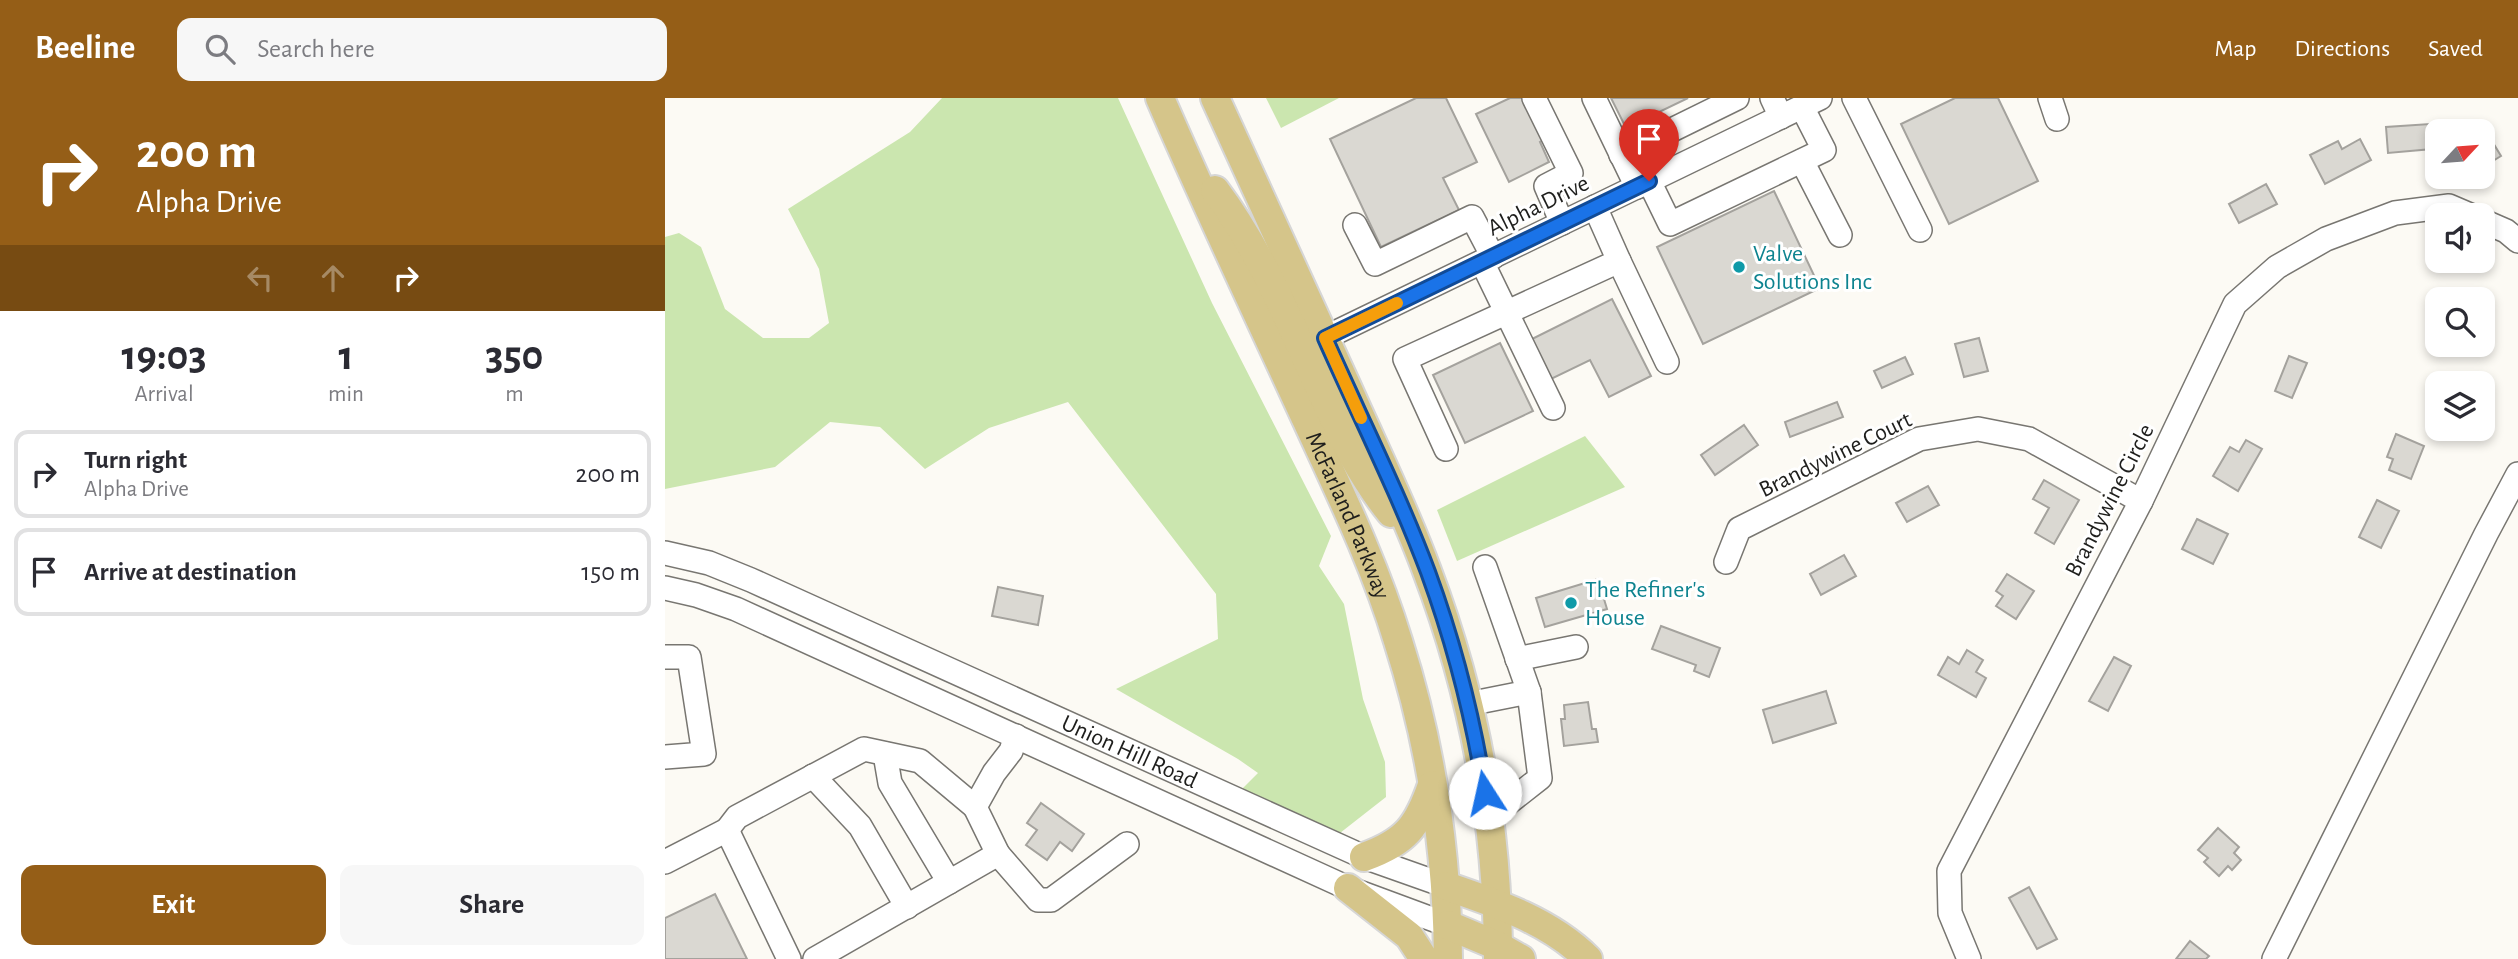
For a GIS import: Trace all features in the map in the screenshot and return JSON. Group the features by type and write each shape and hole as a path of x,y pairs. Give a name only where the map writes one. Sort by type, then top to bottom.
{"main road":[{"path":"1160,98 1184,153 1236,219 1261,262 1302,349"},
{"name":"McFarland Parkway","path":"1215,98 1302,349 1354,524 1386,603 1415,699 1433,783 1446,886 1448,959"},
{"name":"McFarland Parkway","path":"1302,349 1414,538 1449,635 1468,704 1489,818 1497,903 1506,955"},
{"path":"1364,857 1401,840 1415,825 1433,783"},
{"name":"Union Hill Road","path":"1446,886 1497,903 1550,930 1588,959"},
{"path":"1348,888 1409,936 1424,959"},
{"name":"Union Hill Road","path":"1448,925 1506,955"}],"street":[{"path":"1534,98 1571,173 1546,186 1562,223"},
{"path":"1594,98 1621,155 1670,224 1824,150 1811,102"},
{"path":"1621,155 1737,98"},
{"path":"1854,98 1920,230"},
{"name":"Alpha Drive","path":"1302,349 1643,184 1776,107 1811,102"},
{"path":"1802,161 1840,235"},
{"path":"1595,207 1667,362"},
{"name":"Brandywine Circle","path":"1969,959 1949,913 1949,872 1978,811 2141,500 2235,304 2277,267 2326,239 2395,213 2425,209"},
{"path":"1355,225 1375,264 1472,217 1507,312 1553,408"},
{"path":"2495,226 2518,241"},
{"path":"1447,449 1405,359 1619,261"},
{"name":"Brandywine Court","path":"1725,562 1739,529 1919,439 1978,429 2029,439 2141,500"},
{"path":"2274,959 2518,474"},
{"name":"Union Hill Road","path":"665,553 709,563 751,580 1364,857 1446,886"},
{"path":"1485,567 1529,692 1540,778 1489,818"},
{"name":"Union Hill Road","path":"665,588 736,609 1348,888 1448,925"},
{"path":"1517,659 1576,647"},
{"path":"665,657 689,657 705,754 665,757"},
{"path":"1468,704 1529,692"},
{"path":"975,807 994,773 1011,751 1016,736"},
{"path":"665,862 727,830 737,817 864,750 920,761 975,807 998,854 1038,900 1051,900 1127,844"},
{"path":"885,754 890,783 949,882"},
{"path":"813,776 860,826 907,906"},
{"path":"727,830 789,959"},
{"path":"815,959 998,854"}],"green space":[{"path":"942,98 1118,98 1212,303 1331,536 1319,566 1344,604 1363,699 1385,762 1386,797 1340,833 1242,789 1258,773 1116,689 1218,639 1216,594 1068,402 989,428 925,469 880,427 830,422 775,467 665,489 665,237 679,233 701,247 725,309 763,338 809,338 829,323 819,269 788,209 910,132"},
{"path":"1266,98 1339,98 1281,128"},
{"path":"1585,436 1625,487 1457,561 1437,510"}],"building":[{"path":"1416,98 1446,98 1477,162 1443,178 1459,210 1381,247 1330,139"},
{"path":"1510,98 1527,98 1546,139 1540,142 1549,162 1509,182 1476,114"},
{"path":"1611,98 1688,98 1626,128"},
{"path":"1955,98 1998,98 2038,181 1949,224 1901,124"},
{"path":"2425,124 2425,150 2388,153 2386,127"},
{"path":"2360,139 2371,160 2325,184 2310,155 2338,141 2342,149"},
{"path":"2495,146 2501,156 2495,160"},
{"path":"2266,184 2277,204 2239,223 2229,204"},
{"name":"Valve Solutions Inc","path":"1774,191 1820,288 1703,344 1657,247"},
{"path":"1612,299 1651,376 1609,397 1590,360 1549,380 1530,340"},
{"path":"1979,338 1988,371 1964,377 1955,344"},
{"path":"1500,343 1533,411 1465,443 1433,375"},
{"path":"2289,356 2307,363 2292,398 2275,391"},
{"path":"1905,357 1913,374 1882,388 1874,371"},
{"path":"1837,402 1843,417 1790,437 1785,422"},
{"path":"1744,425 1758,445 1715,475 1701,455"},
{"path":"2396,434 2424,446 2411,479 2389,470 2393,459 2387,457"},
{"path":"2246,440 2262,449 2238,491 2213,476 2230,447 2239,452"},
{"path":"2044,480 2079,500 2054,544 2035,533 2049,508 2033,499"},
{"path":"1928,486 1939,505 1907,522 1896,503"},
{"path":"2377,500 2399,511 2381,548 2359,537"},
{"path":"2197,519 2228,534 2213,564 2182,549"},
{"path":"1844,555 1856,576 1821,595 1810,574"},
{"path":"2007,574 2034,591 2016,619 1996,606 2003,596 1996,591"},
{"name":"The Refiner's House","path":"1598,579 1607,609 1545,627 1536,598"},
{"path":"998,587 1043,596 1038,625 992,616"},
{"path":"1661,626 1720,648 1709,677 1694,671 1696,665 1652,649"},
{"path":"1967,650 1983,660 1976,672 1986,678 1976,697 1938,675 1948,657 1959,664"},
{"path":"2114,657 2131,666 2108,711 2089,701"},
{"path":"1826,691 1836,723 1773,743 1763,710"},
{"path":"1588,702 1592,729 1596,729 1598,742 1564,746 1561,719 1565,719 1564,705"},
{"path":"1041,803 1084,834 1072,851 1060,842 1047,860 1026,845 1037,830 1027,823"},
{"path":"2218,828 2239,847 2234,853 2241,860 2232,870 2228,866 2219,876 2204,862 2208,858 2198,850"},
{"path":"2029,887 2057,939 2037,949 2009,898"},
{"path":"715,894 747,959 665,959 665,918"},
{"path":"2190,941 2209,956 2206,959 2176,959"}],"slow traffic":[{"path":"1361,418 1325,338 1397,303"}],"place":[{"name":"Valve Solutions Inc","path":"1739,267"},
{"name":"The Refiner's House","path":"1571,603"}],"route":[{"path":"1485,793 1468,704 1439,604 1414,538 1325,338 1649,181"}]}
